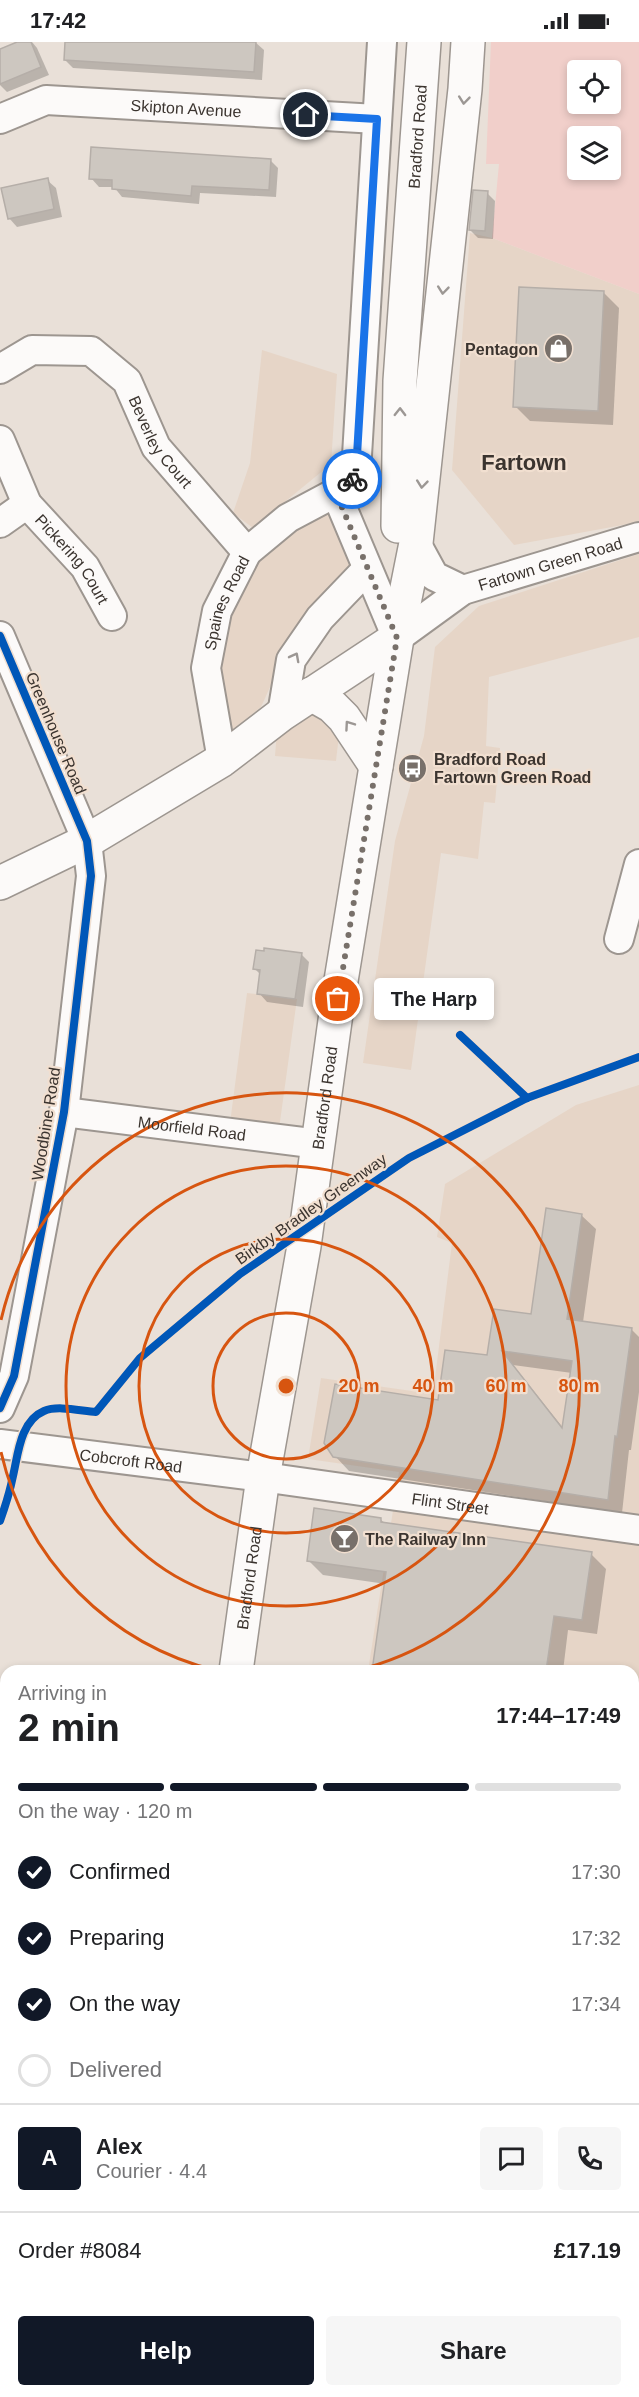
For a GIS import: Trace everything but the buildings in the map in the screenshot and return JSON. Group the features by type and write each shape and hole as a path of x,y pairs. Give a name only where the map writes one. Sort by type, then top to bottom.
{"main road":[{"name":"Bradford Road","path":"237,1665 262,1477 304,1246 338,999 397,638 400,381 424,42"},
{"path":"0,883 87,841 222,760 282,714 397,638 416,543 465,89 468,42"},
{"path":"311,694 332,706 345,718 376,766"}],"street":[{"path":"382,42 356,472 348,486 336,493 397,638"},
{"name":"Skipton Avenue","path":"0,119 46,100 377,119"},
{"name":"Beverley Court","path":"0,369 33,350 91,351 127,381 156,447 247,552"},
{"name":"Pickering Court","path":"0,440 27,504 85,567 112,616"},
{"name":"Spaines Road","path":"222,760 206,668 217,611 247,552 288,518 336,493"},
{"name":"Pickering Court","path":"0,523 27,504"},
{"name":"Fartown Green Road","path":"397,638 463,590 639,537"},
{"name":"Fartown Green Road","path":"416,543 434,576 463,590"},
{"path":"282,714 291,660 320,618 367,569"},
{"name":"Greenhouse Road","path":"0,636 87,841"},
{"name":"Woodbine Road","path":"0,1408 14,1376 64,1112 91,876 87,841"},
{"path":"619,939 639,864"},
{"name":"Moorfield Road","path":"64,1112 318,1150"},
{"name":"Cobcroft Road","path":"0,1444 262,1477"},
{"name":"Flint Street","path":"262,1477 639,1530"}],"shaded area":[{"path":"491,42 639,42 639,294 492,238 499,164 486,164"},
{"path":"470,233 492,238 639,294 639,522 514,545 452,470"},
{"path":"262,350 337,374 331,464 253,528 233,513 250,463"},
{"path":"330,505 356,567 285,654 261,707 226,735 216,669 226,611 254,557"},
{"path":"639,554 639,637 489,677 486,746 500,748 495,803 484,802 478,859 441,853 411,1070 363,1063 395,841 424,736 435,647 479,606"},
{"path":"329,696 343,700 336,761 275,756 277,730"},
{"path":"247,993 297,999 279,1129 230,1123"},
{"path":"639,1085 639,1665 369,1665 399,1472 308,1459 321,1378 433,1394 452,1243 437,1237 445,1184 576,1105"}],"cycle path":[{"path":"0,636 87,841 91,876 64,1112 14,1376 0,1408"},
{"path":"460,1035 527,1098"},
{"name":"Birkby Bradley Greenway","path":"0,1521 21,1439 36,1416 56,1408 96,1412 140,1358 240,1274 409,1158 527,1098 639,1057"}],"way so far":[{"path":"338,999 397,638 336,493 348,486 352,479"}],"place":[{"name":"Pentagon","path":"559,349"},
{"name":"Bradford Road Fartown Green Road","path":"413,768"},
{"name":"The Harp","path":"338,999"},
{"name":"The Railway Inn","path":"344,1539"}],"district":[{"name":"Fartown","path":"524,462"}],"route":[{"path":"306,115 377,119 356,472 352,479"}]}
